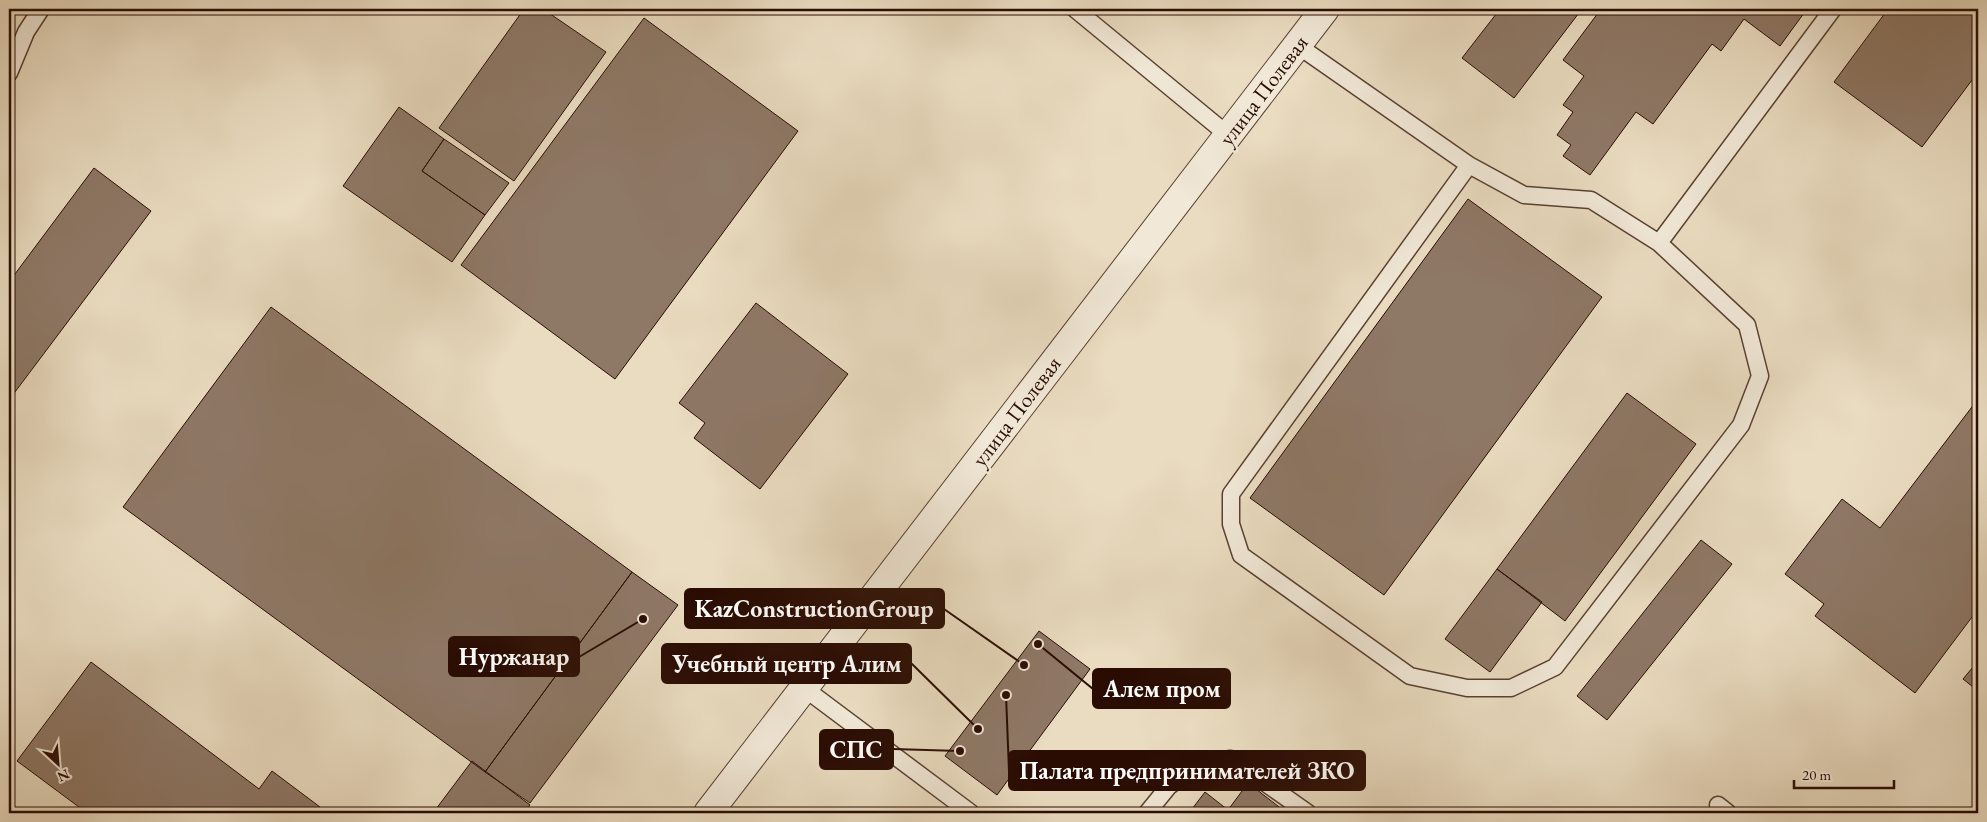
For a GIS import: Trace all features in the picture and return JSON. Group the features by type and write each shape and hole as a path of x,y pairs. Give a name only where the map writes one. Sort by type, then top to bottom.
{"street":[{"name":"улица Полевая","path":"708,813 1325,9"}],"lane":[{"path":"9,73 26,32 41,9"},
{"path":"1074,9 1228,135"},
{"path":"1659,243 1833,9"},
{"path":"1297,45 1469,165 1524,195 1591,200 1659,243 1747,326 1760,376 1741,425 1555,666 1511,688 1467,688 1410,676 1241,556 1231,524 1231,494 1469,165"},
{"path":"804,688 971,813"},
{"path":"1147,813 1169,786 1200,762 1231,759 1308,813"}],"building":[{"path":"524,9 543,9 606,52 514,181 439,128"},
{"path":"1500,9 1582,9 1514,98 1462,58"},
{"path":"1601,9 1807,9 1780,46 1744,19 1721,51 1712,44 1653,124 1636,112 1590,175 1563,156 1571,145 1557,135 1573,112 1563,105 1584,76 1563,60"},
{"path":"1888,9 1978,9 1978,72 1922,147 1834,82"},
{"path":"644,18 798,131 615,379 461,265"},
{"path":"399,107 444,139 422,171 485,215 452,262 343,186"},
{"path":"444,139 509,183 485,215 422,171"},
{"path":"94,168 151,211 9,400 9,282"},
{"path":"1468,199 1602,297 1384,595 1250,498"},
{"path":"756,303 848,374 760,489 694,438 705,423 679,403"},
{"path":"271,307 632,572 485,772 123,507"},
{"path":"1627,393 1696,444 1565,621 1497,569"},
{"path":"1978,399 1978,609 1915,693 1815,616 1824,604 1785,574 1842,499 1880,528"},
{"path":"1701,540 1732,564 1607,720 1577,696"},
{"path":"1497,569 1542,602 1490,672 1445,639"},
{"path":"632,572 678,605 530,803 485,772"},
{"path":"1039,631 1090,669 997,795 945,756"},
{"path":"1978,661 1978,691 1963,679"},
{"path":"91,662 259,789 272,771 328,813 87,813 17,761"},
{"path":"472,761 530,805 524,813 433,813"},
{"path":"1248,783 1287,813 1189,813 1205,792 1228,810"}],"place":[{"name":"Нуржанар","path":"643,619"},
{"name":"Алем пром","path":"1038,644"},
{"name":"KazConstructionGroup","path":"1024,665"},
{"name":"Палата предпринимателей ЗКО","path":"1006,695"},
{"name":"Учебный центр Алим","path":"978,729"},
{"name":"СПС","path":"960,751"}]}
